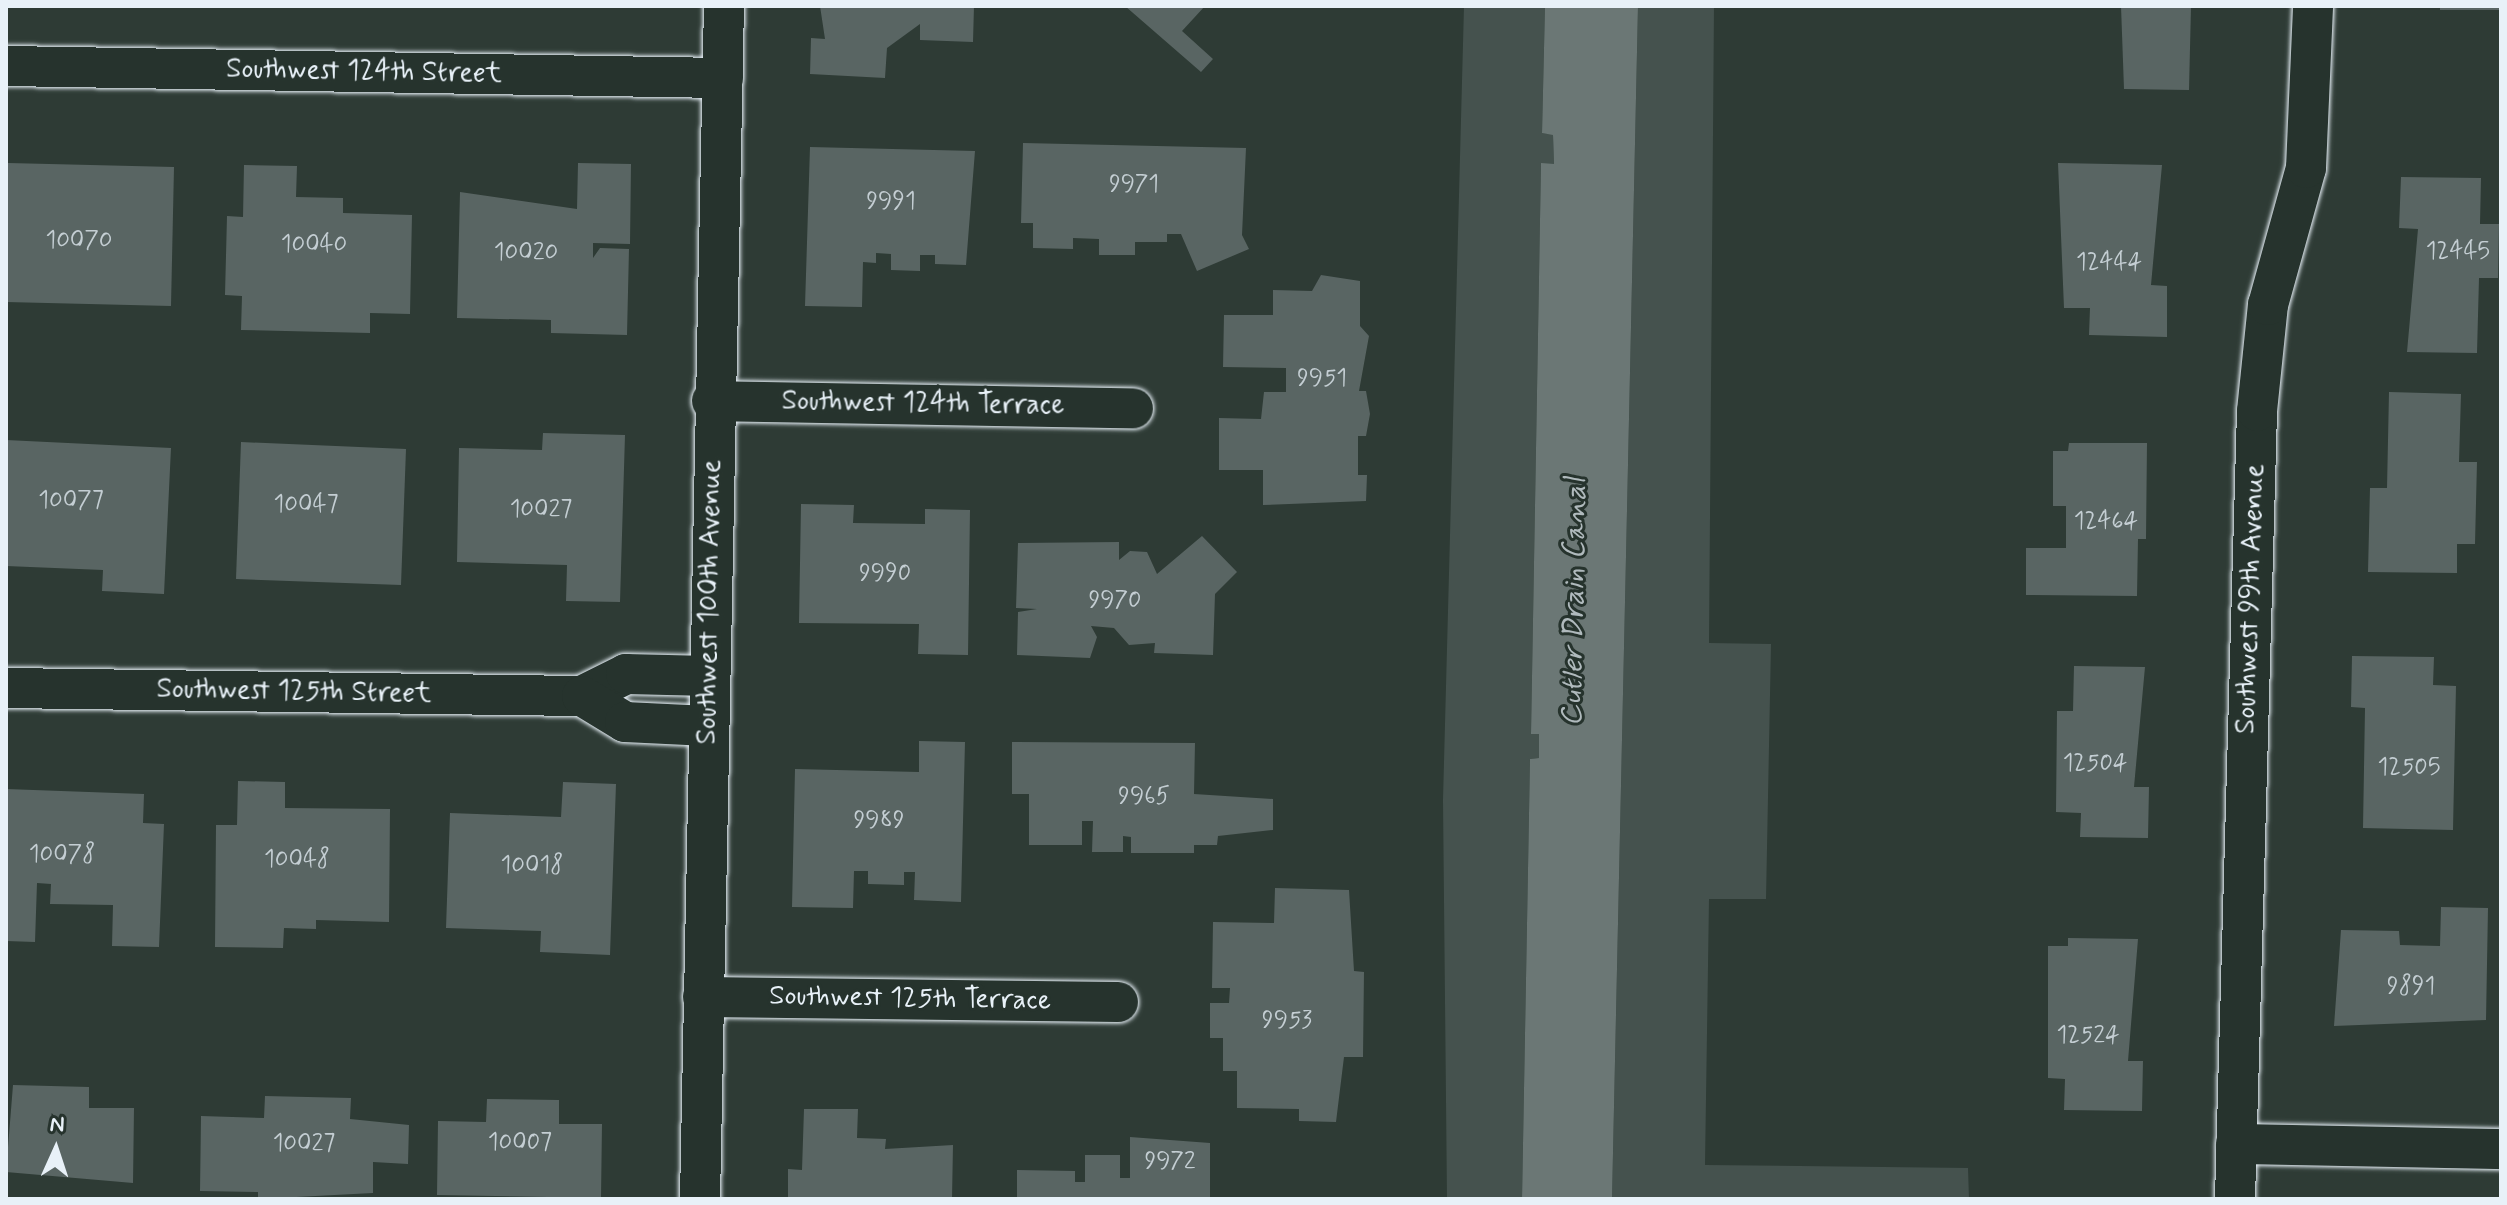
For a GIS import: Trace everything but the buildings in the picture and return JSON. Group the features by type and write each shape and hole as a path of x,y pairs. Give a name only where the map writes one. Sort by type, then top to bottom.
{"street":[{"name":"Southwest 100th Avenue","path":"700,1199 712,401 724,6"},
{"name":"Southwest 99th Avenue","path":"2235,1199 2258,397 2268,305 2306,168 2313,6"},
{"name":"Southwest 124th Street","path":"6,66 723,78"},
{"name":"Southwest 124th Terrace","path":"712,401 1133,408"},
{"name":"Southwest 125th Street","path":"6,688 582,696 626,674 709,676"},
{"path":"582,696 625,722 708,726"},
{"name":"Southwest 125th Terrace","path":"703,997 1118,1002"},
{"path":"2236,1144 2501,1149"}],"shaded area":[{"path":"1464,6 1545,6 1542,133 1553,134 1554,164 1541,164 1531,734 1539,734 1539,758 1530,759 1522,1199 1447,1199 1443,800"},
{"path":"1638,6 1714,6 1709,643 1771,644 1766,899 1709,899 1705,1165 1968,1168 1969,1199 1612,1199"}],"water":[{"name":"Cutler Drain Canal","path":"1545,6 1638,6 1612,1199 1522,1199 1530,759 1539,758 1539,734 1531,734 1541,163 1554,164 1553,135 1542,133"}]}
